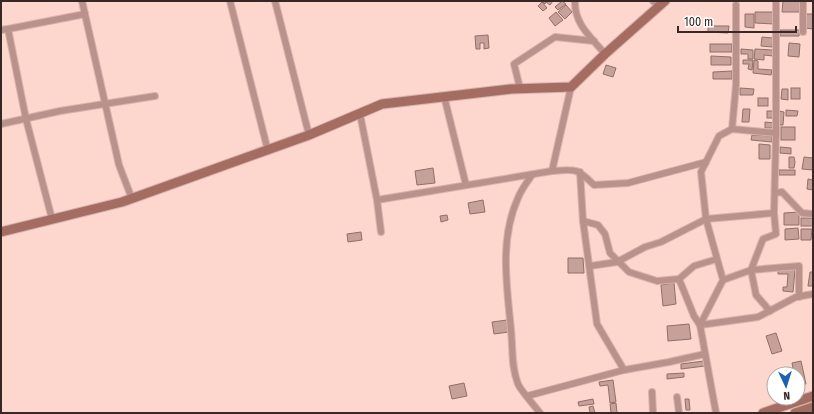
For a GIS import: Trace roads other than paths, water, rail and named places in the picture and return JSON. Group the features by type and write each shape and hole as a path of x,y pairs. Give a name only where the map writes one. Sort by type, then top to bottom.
{"street":[{"path":"82,1 119,165 132,198"},
{"path":"230,1 268,151"},
{"path":"275,1 310,135"},
{"path":"576,1 575,10 581,26 605,54"},
{"path":"770,311 756,295 751,270 763,239 776,234 774,213 776,132 776,1"},
{"path":"803,1 803,32"},
{"path":"552,171 571,87 659,3"},
{"path":"732,129 736,85 736,5"},
{"path":"1,30 85,14"},
{"path":"8,29 26,119 52,219"},
{"path":"520,88 514,64 555,37 594,41"},
{"path":"1,232 132,198 268,151 310,135 382,104 520,88 571,87"},
{"path":"1,124 60,111 155,96"},
{"path":"444,96 466,185"},
{"path":"360,114 378,200 381,232"},
{"path":"700,325 723,280 706,219 701,172 719,136 732,129 776,132"},
{"path":"378,200 552,171 568,170 580,172 594,185 628,183 706,162"},
{"path":"580,172 583,221 597,324 624,370"},
{"path":"532,175 518,198 507,232 505,270 511,330 512,359 518,385 540,413"},
{"path":"775,193 782,192 802,213 813,214"},
{"path":"590,266 617,262 706,219 774,213"},
{"path":"583,221 598,225 605,234 610,253 617,262 629,272 657,281 679,279 694,266 717,259"},
{"path":"723,280 751,270 799,266 799,297"},
{"path":"679,279 694,316 700,325 716,413"},
{"path":"700,325 758,317 796,297 813,294"},
{"path":"527,396 624,370 705,354"},
{"path":"652,392 654,413"},
{"path":"763,413 813,396"},
{"path":"677,397 679,413"},
{"path":"795,413 813,407"}]}
